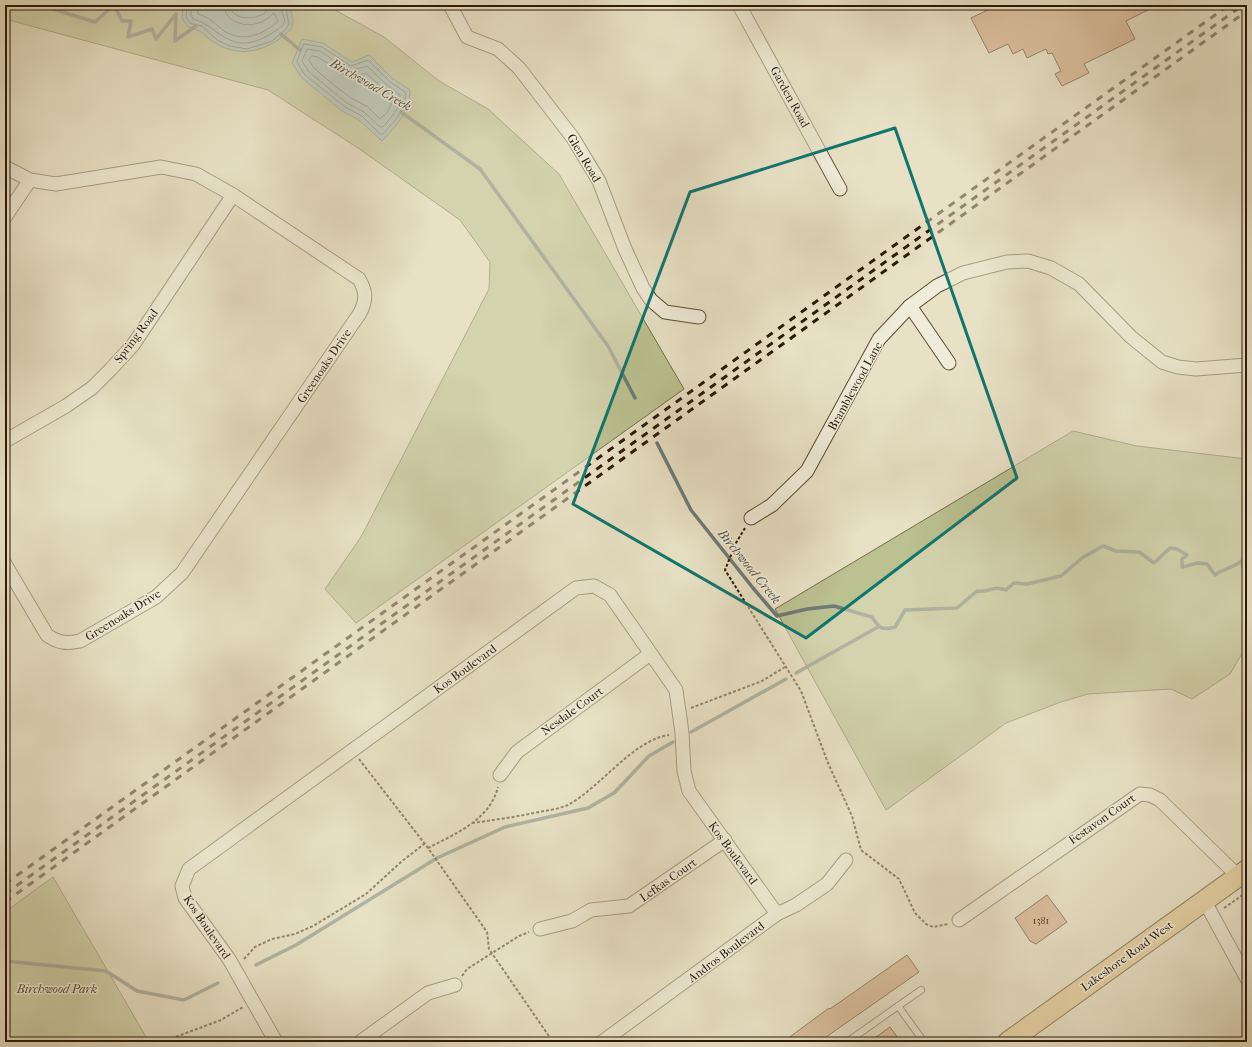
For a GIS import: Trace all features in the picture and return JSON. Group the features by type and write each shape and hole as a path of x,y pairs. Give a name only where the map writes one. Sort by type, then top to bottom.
{"main road":[{"name":"Lakeshore Road West","path":"1008,1042 1204,900 1244,879"}],"street":[{"name":"Glen Road","path":"450,5 467,37 498,49 519,68 573,138 599,181 643,288 651,300 665,312 699,317"},
{"name":"Garden Road","path":"739,5 840,189"},
{"name":"Greenoaks Drive","path":"5,167 30,180 56,184 161,167 196,174 233,195 359,279 365,290 365,303 360,313 182,573 156,597 80,642 56,642 46,635 5,564"},
{"path":"5,218 30,180"},
{"name":"Spring Road","path":"5,441 66,406 92,388 111,369 133,345 233,195"},
{"name":"Bramblewood Lane","path":"751,518 772,505 807,471 879,340 910,306 936,286 963,273 1007,262 1028,261 1051,268 1079,284 1131,338 1162,362 1178,367 1196,369 1247,365"},
{"path":"910,306 949,363"},
{"name":"Kos Boulevard","path":"276,1042 235,968 183,894 182,886 189,869 576,588 594,586 610,595 676,690 682,733 684,771 689,791 777,914"},
{"name":"Nesdale Court","path":"500,775 517,752 650,654"},
{"name":"Festavon Court","path":"958,920 1140,794 1150,795 1160,800 1244,879"},
{"name":"Lefkas Court","path":"540,929 572,921 591,910 629,906 724,840"},
{"name":"Andros Boulevard","path":"610,1040 777,914 796,905 827,884 846,860"},
{"path":"1204,900 1247,979"},
{"path":"360,1042 428,993 455,985"}],"lane":[{"path":"847,1042 921,990"},
{"path":"898,1006 924,1042"}],"path":[{"path":"751,518 736,543 725,570 784,667 801,691 828,762 852,816 861,850 899,878 915,913 926,924 933,927 950,924 958,920"},
{"path":"680,713 762,681 784,667"},
{"path":"472,822 518,817 566,806 584,794 645,743 659,736 682,733"},
{"path":"352,750 443,868 487,932 489,949 553,1042"},
{"path":"428,848 482,815 495,799 500,775"},
{"path":"235,968 255,947 272,939 295,934 313,926 366,894 401,862 424,844"},
{"path":"1223,909 1244,879"},
{"path":"455,985 467,969 518,936 540,929"},
{"path":"162,1042 221,1020 253,1000"}],"highlighted area":[{"path":"895,128 1017,478 806,638 573,504 690,192"}],"green space":[{"path":"5,5 332,5 335,10 384,37 439,81 488,109 559,174 684,389 356,623 325,589 361,537 489,289 490,262 460,220 358,148 268,90 5,19"},
{"path":"1073,431 1137,446 1247,459 1247,542 1244,544 1241,567 1247,569 1247,645 1230,674 1192,699 1171,689 1088,694 1061,702 1006,723 886,810 775,609"},
{"name":"Birchwood Park","path":"53,877 149,1042 5,1042 5,912"}],"water":[{"path":"183,5 234,5 252,10 263,5 289,5 293,23 287,33 266,46 250,51 234,50 217,44 201,32 188,27 182,18"},
{"path":"302,39 323,43 352,62 369,55 392,78 410,90 405,112 382,141 359,120 342,111 302,78 292,63"}],"building":[{"path":"998,5 1158,5 1126,21 1135,39 1084,64 1089,73 1062,86 1055,74 1061,71 1052,53 1048,54 1046,49 1027,58 1023,49 1013,54 1008,44 989,53 971,18"},
{"path":"1047,895 1067,922 1036,944 1030,941 1015,918"},
{"path":"907,955 919,972 819,1042 783,1042 829,1008 830,1009"},
{"path":"890,1027 901,1042 869,1042"}],"waterway":[{"name":"Birchwood Creek","path":"40,5 95,22 114,5 122,21 131,21 128,37 152,29 156,39 176,14 175,41 196,26"},
{"name":"Birchwood Creek","path":"281,34 300,50"},
{"name":"Birchwood Creek","path":"401,112 480,169 608,346 635,398"},
{"name":"Birchwood Creek","path":"657,443 691,510 777,616 807,609 834,606 872,617 881,628 887,629 895,627 905,610 957,608 977,591 997,588 1006,590 1014,583 1027,584 1061,576 1082,558 1103,546 1116,551 1139,552 1154,563 1170,548 1177,549 1187,555 1182,559 1182,567 1198,563 1207,564 1215,575 1238,564 1245,558 1247,553"},
{"path":"796,673 878,627"},
{"path":"691,732 786,679"},
{"path":"256,965 296,945 437,858 505,827 588,808 614,793 649,756 673,742"},
{"path":"5,961 106,971 137,991 184,1000 218,983"}],"railway":[{"path":"5,884 1229,5"},
{"path":"5,894 1243,5"},
{"path":"5,902 1247,11"}]}
